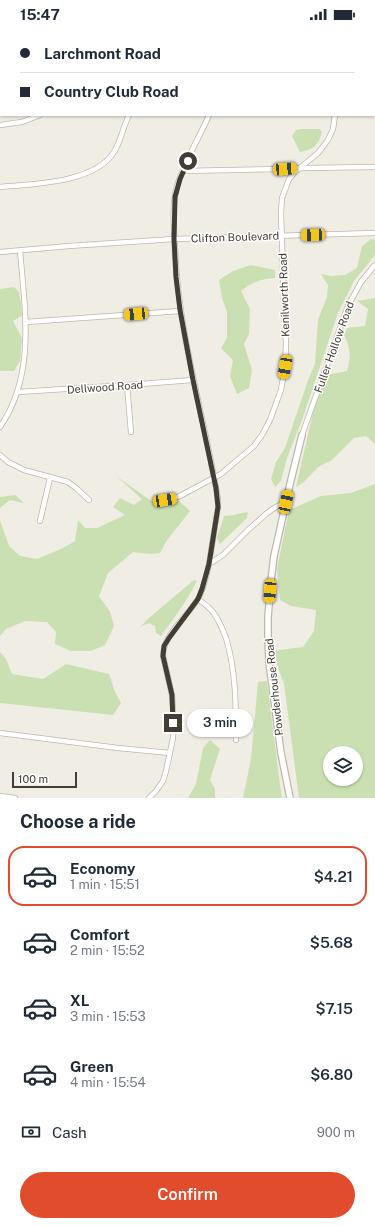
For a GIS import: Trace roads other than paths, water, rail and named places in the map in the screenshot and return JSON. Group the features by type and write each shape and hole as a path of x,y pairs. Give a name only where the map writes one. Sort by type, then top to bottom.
{"street":[{"path":"0,125 22,122 37,116"},
{"path":"0,187 72,178 96,168 113,152 129,116"},
{"path":"149,798 163,781 173,738 173,709 163,651 164,646 198,599 202,589 209,564 218,507 214,478 180,310 176,277 174,239 175,197 180,179 209,116"},
{"name":"Kenilworth Road","path":"156,501 178,497 214,478 241,459 254,446 270,420 281,390 285,367 286,345 281,214 283,193 289,179 295,172 318,153 324,146 331,134 335,116"},
{"path":"183,171 375,167"},
{"name":"Clifton Boulevard","path":"0,252 174,239 375,233"},
{"path":"0,427 18,392 24,367 26,322 20,251"},
{"name":"Fuller Hollow Road","path":"302,435 348,306 360,282 375,264"},
{"path":"26,322 122,316 180,310"},
{"name":"Dellwood Road","path":"18,392 193,380"},
{"path":"127,385 131,432"},
{"name":"Powderhouse Road","path":"290,798 278,729 269,662 268,617 272,571 302,435"},
{"path":"0,455 8,462 20,468 68,482 89,500"},
{"path":"40,521 50,478"},
{"path":"209,564 223,555 266,514 286,502"},
{"path":"198,599 208,606 218,618 230,651 235,689 236,740"},
{"path":"0,733 170,753"},
{"path":"0,796 15,798"}]}
